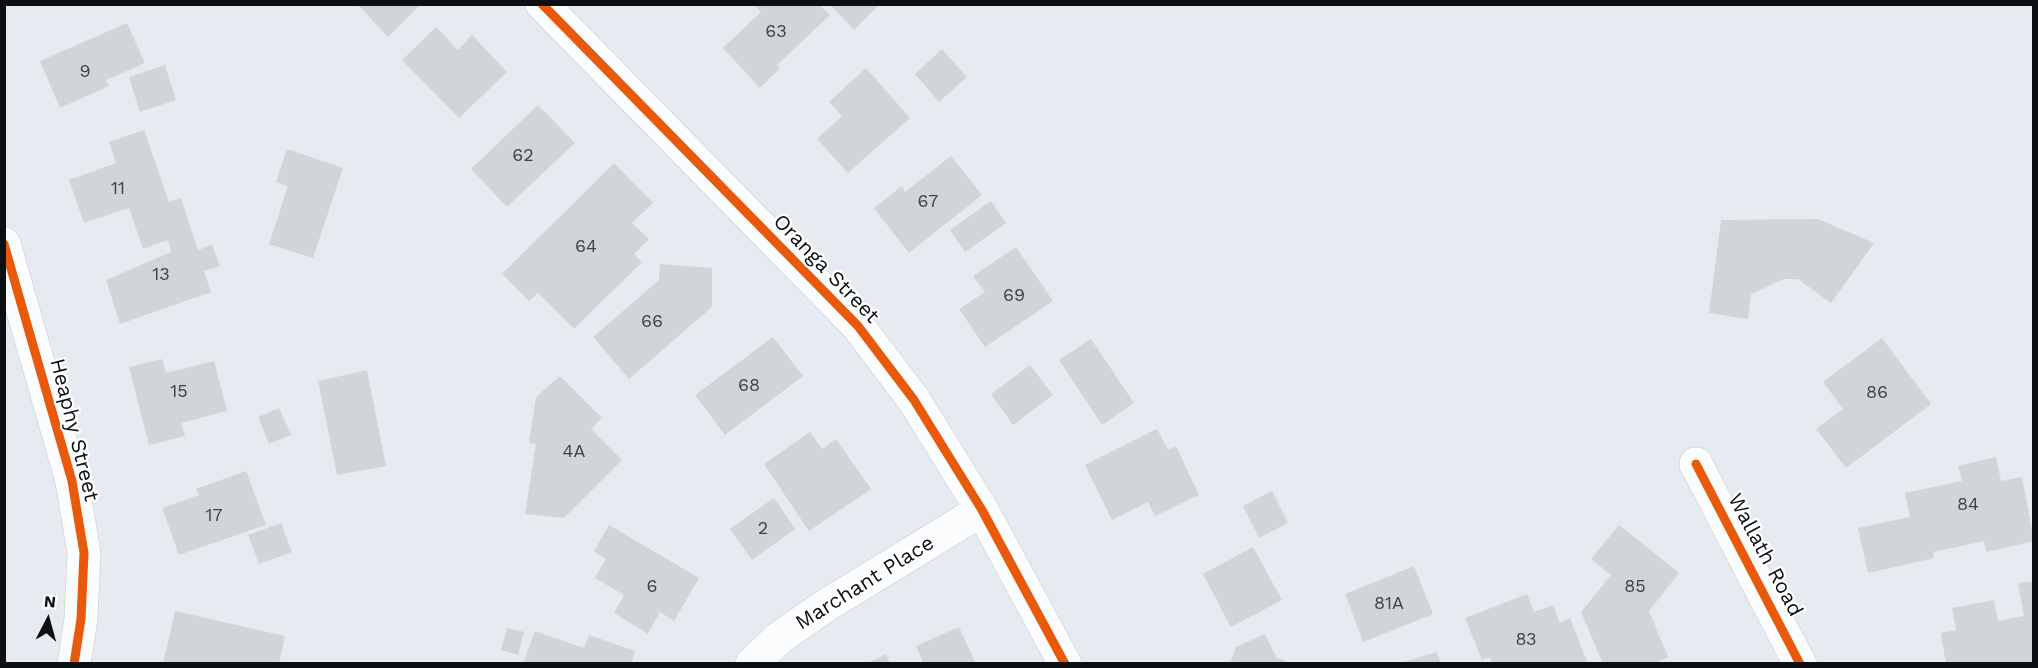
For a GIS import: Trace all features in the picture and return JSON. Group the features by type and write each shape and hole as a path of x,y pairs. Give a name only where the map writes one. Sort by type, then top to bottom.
{"street":[{"name":"Oranga Street","path":"542,4 858,326 914,400 982,510 1065,663"},
{"name":"Heaphy Street","path":"4,244 72,481 84,553 81,619 74,663"},
{"name":"Wallath Road","path":"1696,464 1800,663"},
{"name":"Marchant Place","path":"752,663 779,638 825,606 982,510"}],"building":[{"path":"357,4 421,4 388,37"},
{"path":"754,4 819,4 830,15 777,65 780,68 760,88 723,48 761,12"},
{"path":"829,4 880,4 854,30"},
{"path":"127,23 145,63 106,80 109,86 60,108 40,61"},
{"path":"436,27 458,50 472,35 507,72 459,118 402,60"},
{"path":"942,49 967,77 939,102 915,74"},
{"path":"165,65 176,100 140,112 129,77"},
{"path":"866,68 910,118 848,173 817,139 842,116 829,102"},
{"path":"538,105 575,143 507,207 471,169"},
{"path":"144,130 169,202 181,198 198,250 212,245 220,266 204,271 211,292 120,324 106,280 171,252 168,240 143,249 129,208 84,223 69,180 116,163 109,142"},
{"path":"287,149 343,168 313,258 269,244 288,186 276,182"},
{"path":"951,156 982,195 909,253 874,208 902,186 905,192"},
{"path":"614,163 653,203 632,223 649,239 634,254 642,262 574,329 538,293 529,301 502,274"},
{"path":"991,201 1006,223 965,252 950,230"},
{"path":"1818,219 1874,243 1831,303 1798,279 1784,279 1751,294 1748,319 1709,313 1721,220"},
{"path":"1016,247 1053,301 985,347 959,309 985,292 973,276"},
{"path":"660,264 712,268 712,307 629,379 593,337 659,280"},
{"path":"773,337 803,376 725,435 695,395"},
{"path":"1882,338 1931,404 1846,468 1816,429 1843,409 1823,382"},
{"path":"1091,339 1134,403 1102,425 1059,360"},
{"path":"162,359 166,373 214,361 227,411 181,423 185,436 149,445 129,367"},
{"path":"1030,365 1053,395 1013,425 991,394"},
{"path":"367,370 386,466 337,475 318,381"},
{"path":"560,376 602,418 591,429 622,460 564,518 525,514 536,444 529,443 536,397"},
{"path":"279,408 291,435 269,444 258,417"},
{"path":"1157,429 1168,450 1176,446 1199,495 1155,516 1148,502 1112,520 1085,465"},
{"path":"810,432 822,449 836,439 871,489 809,531 764,464"},
{"path":"1996,457 2001,481 2022,477 2034,541 1986,552 1984,541 1933,552 1934,558 1868,573 1858,528 1910,517 1905,493 1962,481 1958,466"},
{"path":"246,471 266,525 179,555 162,508 199,495 196,489"},
{"path":"1272,491 1288,523 1259,538 1243,506"},
{"path":"774,498 795,529 752,560 730,529"},
{"path":"281,523 292,552 259,564 248,535"},
{"path":"609,525 699,578 674,621 660,612 648,634 614,613 624,595 595,578 606,559 594,551"},
{"path":"1619,525 1679,573 1649,611 1668,657 1654,664 1603,664 1581,612 1611,575 1591,559"},
{"path":"1253,547 1282,600 1231,627 1203,574"},
{"path":"1414,566 1433,614 1363,642 1345,594"},
{"path":"2034,581 2034,664 1946,664 1941,633 1956,630 1952,608 1994,600 1998,621 2024,616 2018,583"},
{"path":"1527,594 1534,612 1553,605 1560,623 1570,618 1588,664 1492,664 1490,657 1482,660 1465,618"},
{"path":"175,611 285,636 279,664 163,664"},
{"path":"959,627 976,664 924,664 916,646"},
{"path":"507,628 524,632 518,655 501,650"},
{"path":"535,631 584,648 589,635 635,651 631,664 523,664"},
{"path":"1265,634 1276,657 1292,664 1230,664 1236,647"},
{"path":"1437,652 1441,664 1400,664 1400,663"},
{"path":"886,654 890,664 866,664"}],"cycle path":[{"path":"542,4 858,326 914,400 982,510 1065,664"},
{"path":"4,244 72,481 84,553 81,619 74,664"},
{"path":"1696,464 1800,664"}]}
